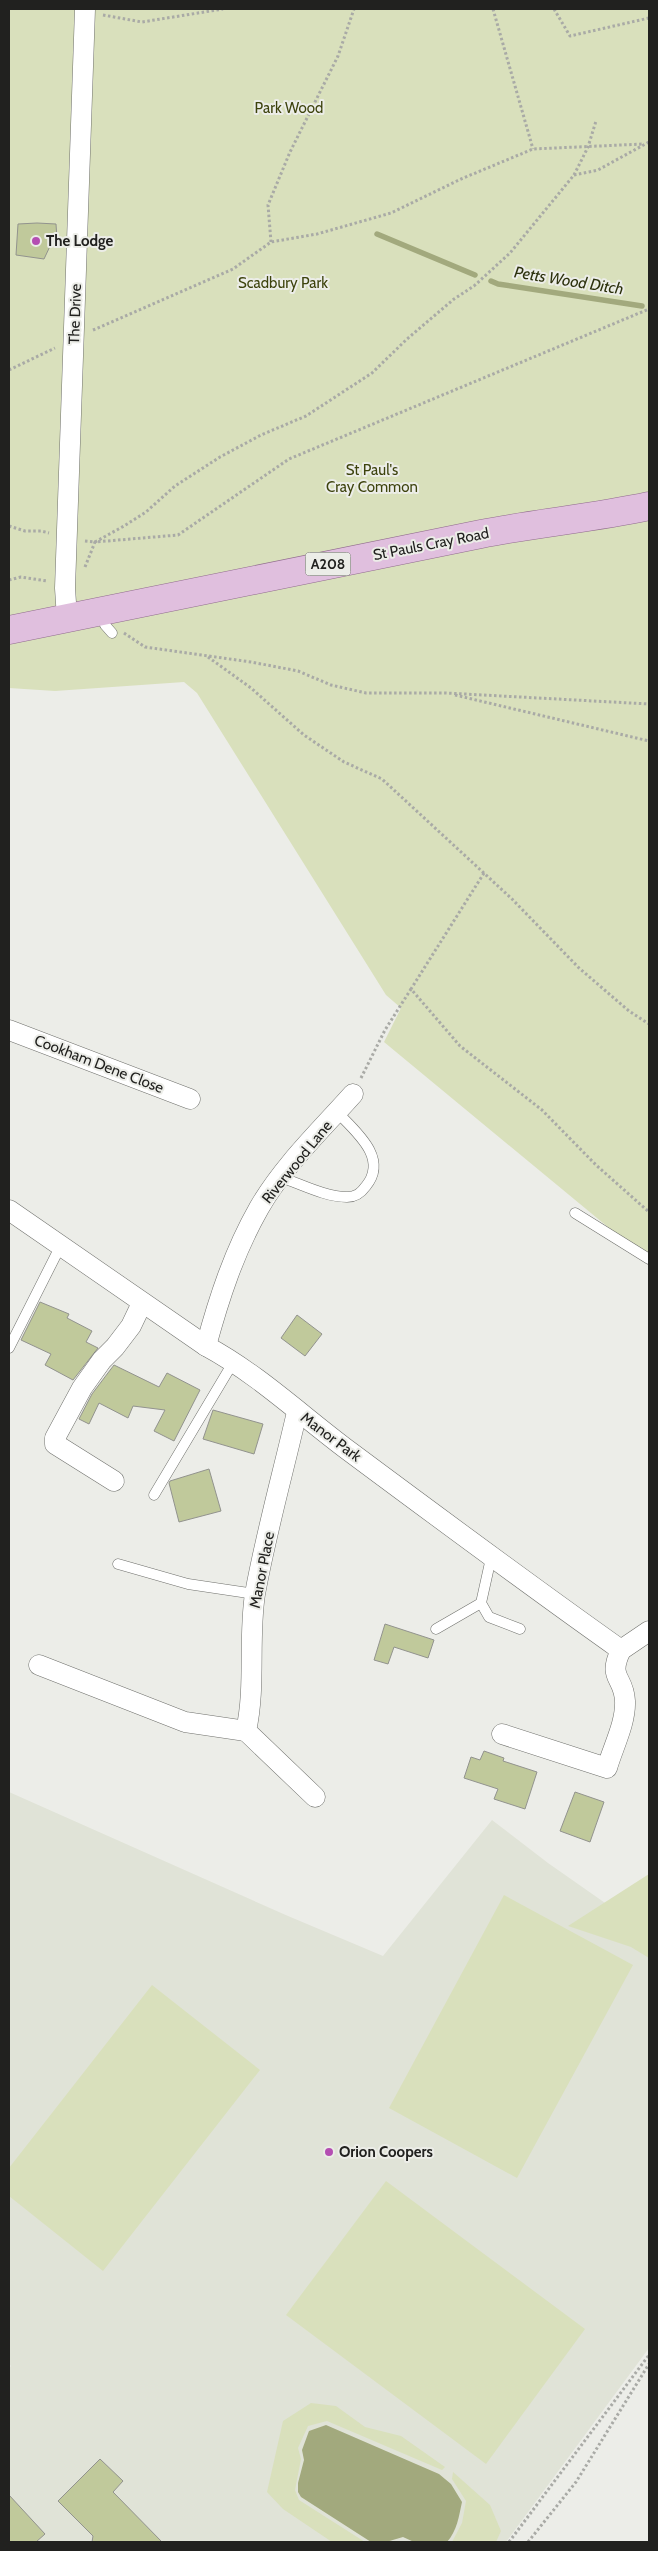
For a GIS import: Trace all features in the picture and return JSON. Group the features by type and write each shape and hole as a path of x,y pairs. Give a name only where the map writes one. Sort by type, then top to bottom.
{"main road":[{"name":"St Pauls Cray Road","path":"9,630 67,608 107,622 317,566 505,530 593,518 649,506"}],"street":[{"name":"The Drive","path":"67,608 85,9"},
{"name":"Cookham Dene Close","path":"9,1030 190,1099"},
{"name":"Riverwood Lane","path":"206,1346 218,1304 242,1241 260,1207 280,1178 353,1094"},
{"name":"Manor Park","path":"9,1210 206,1346 234,1361 297,1412 491,1558 621,1650"},
{"path":"114,1481 55,1444 55,1438 82,1388 102,1360 131,1326 142,1303"},
{"name":"Manor Place","path":"246,1731 252,1707 251,1633 256,1594 297,1412"},
{"path":"502,1734 607,1768 624,1716 625,1701 615,1673 614,1664 621,1650 649,1631"},
{"path":"39,1665 185,1722 246,1731 315,1797"}],"lane":[{"path":"280,1178 334,1196 355,1196 362,1191 373,1172 370,1150 363,1139 337,1112"},
{"path":"575,1213 649,1259"},
{"path":"9,1348 60,1246"},
{"path":"154,1495 234,1361"},
{"path":"491,1558 481,1604 489,1617 520,1629"},
{"path":"118,1564 188,1584 256,1594"},
{"path":"436,1629 481,1604"}],"path":[{"path":"85,9 108,16 142,22 223,9"},
{"path":"271,242 268,206 290,152 338,56 354,9"},
{"path":"493,9 533,149"},
{"path":"554,9 570,36 649,18"},
{"path":"95,542 146,512 174,486 220,457 261,435 306,416 372,373 407,339 454,299 474,286 510,253 574,175 588,146 596,121"},
{"path":"574,175 598,170 649,142"},
{"path":"9,370 232,269 271,242 317,234 391,213 462,179 533,149 643,144"},
{"path":"9,526 24,531 41,531 68,539 95,542 178,535 289,459 649,309"},
{"path":"9,580 21,576 49,581 67,608"},
{"path":"107,622 145,647 251,662 298,672 331,685 366,692 446,693 649,704"},
{"path":"206,656 251,688 304,735 344,762 382,780 484,873 579,968 629,1011 649,1024"},
{"path":"446,693 649,741"},
{"path":"353,1094 385,1030 484,873"},
{"path":"411,989 460,1046 542,1110 596,1165 649,1212"},
{"path":"509,2542 649,2355"},
{"path":"528,2542 576,2482 649,2364"}],"shaded area":[{"name":"Orion Coopers","path":"9,1792 288,1916 383,1956 492,1820 548,1863 608,1905 649,1895 649,2348 506,2542 9,2542 9,2368 11,2366 9,2364"},
{"path":"326,2425 439,2474 451,2484 462,2502 459,2518 447,2542 414,2542 403,2537 386,2542 371,2542 301,2497 298,2492 298,2483 304,2460 302,2450 309,2431"}],"green space":[{"name":"St Paul's Cray Common","path":"9,9 649,9 649,1261 384,1042 401,1008 386,995 197,693 184,682 55,691 9,688"},
{"path":"649,1874 649,1958 631,1947 568,1926"},
{"path":"504,1895 633,1965 517,2178 389,2108"},
{"path":"152,1985 260,2070 103,2271 9,2196 9,2168"},
{"path":"386,2181 585,2329 486,2464 286,2315"},
{"path":"311,2403 336,2406 365,2427 401,2436 445,2467 442,2470 327,2421 308,2426 298,2448 301,2459 295,2490 299,2500 365,2542 332,2542 283,2509 267,2492 283,2421"},
{"path":"453,2472 490,2505 501,2531 496,2542 452,2542 462,2523 466,2501 452,2479"}],"building":[{"name":"The Lodge","path":"18,224 56,224 57,239 52,242 44,259 16,255"},
{"path":"40,1302 69,1314 67,1318 92,1331 86,1342 98,1348 73,1380 45,1365 51,1354 21,1340"},
{"path":"297,1315 322,1334 305,1356 281,1338"},
{"path":"114,1365 159,1387 167,1373 200,1390 174,1441 154,1431 165,1410 133,1406 128,1418 99,1403 89,1424 79,1419 92,1394"},
{"path":"213,1410 263,1424 254,1454 203,1439"},
{"path":"209,1469 221,1511 179,1522 170,1481"},
{"path":"385,1624 434,1640 428,1658 394,1647 388,1664 374,1660"},
{"path":"484,1751 504,1758 503,1761 537,1772 525,1809 494,1799 498,1789 464,1778 471,1757 480,1760"},
{"path":"575,1792 604,1802 590,1842 560,1831"},
{"path":"100,2459 123,2481 113,2492 162,2542 92,2542 93,2536 58,2501"},
{"path":"9,2495 45,2534 36,2542 9,2542"}],"waterway":[{"name":"Petts Wood Ditch","path":"377,234 475,275"},
{"name":"Petts Wood Ditch","path":"491,281 498,284 642,306"}],"place":[{"name":"The Lodge","path":"36,241"},
{"name":"Orion Coopers","path":"329,2152"}],"park label":[{"name":"Park Wood","path":"289,108"},
{"name":"Scadbury Park","path":"283,283"}]}
